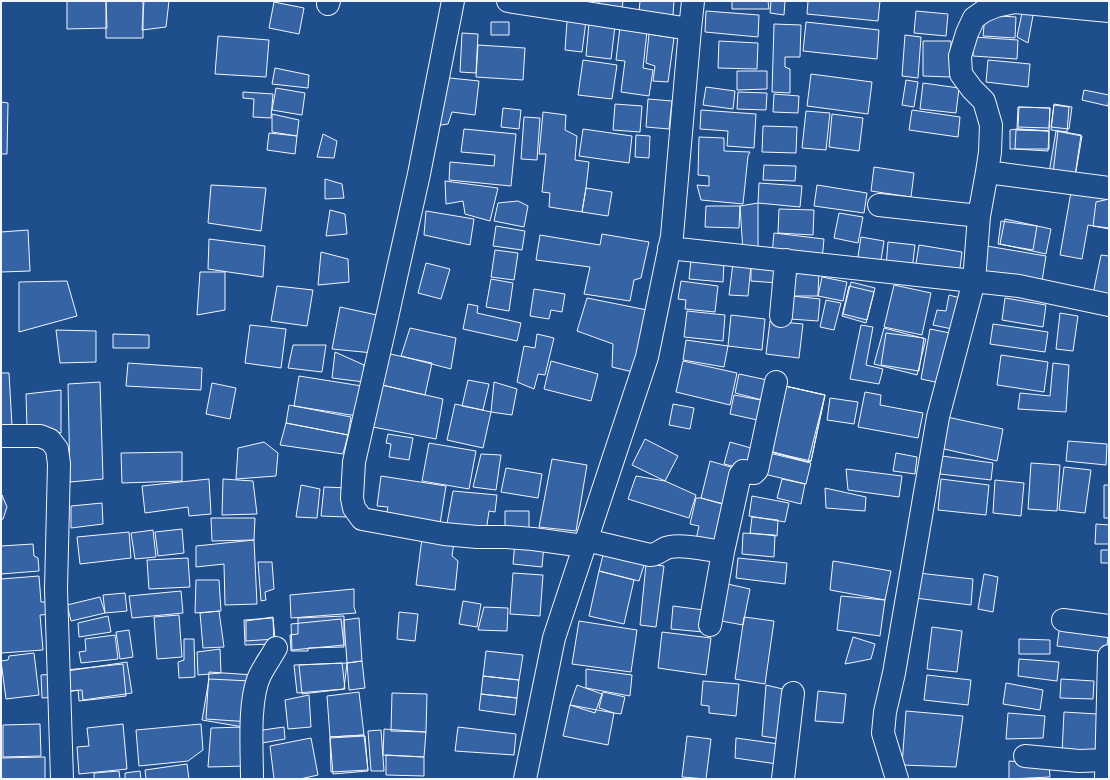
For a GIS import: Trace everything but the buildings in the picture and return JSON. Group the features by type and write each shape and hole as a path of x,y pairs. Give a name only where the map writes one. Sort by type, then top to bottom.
{"street":[{"path":"453,1 419,174 354,462 352,498 354,508 362,519 444,534 585,543 650,555 654,555 668,547 673,546 723,552"},
{"path":"508,1 690,29"},
{"path":"525,779 554,638 646,357 672,236 693,1"},
{"path":"897,779 883,733 885,712 895,666 938,417 974,281 979,216 987,172 991,125 984,101 972,89 961,74 960,56 967,33 974,18 984,11 996,6 1015,2 1109,11"},
{"path":"987,172 1109,188"},
{"path":"879,205 979,216"},
{"path":"669,248 1019,286 1109,304"},
{"path":"781,316 786,260"},
{"path":"710,625 723,552 740,475 743,471 754,473 756,470 776,382"},
{"path":"1,436 40,436 50,440 57,449 59,464 56,589 62,779"},
{"path":"1064,620 1109,626"},
{"path":"252,779 252,724 254,695 260,675 276,648"},
{"path":"1026,756 1078,760 1106,770 1109,656"},
{"path":"784,779 793,693"}]}
